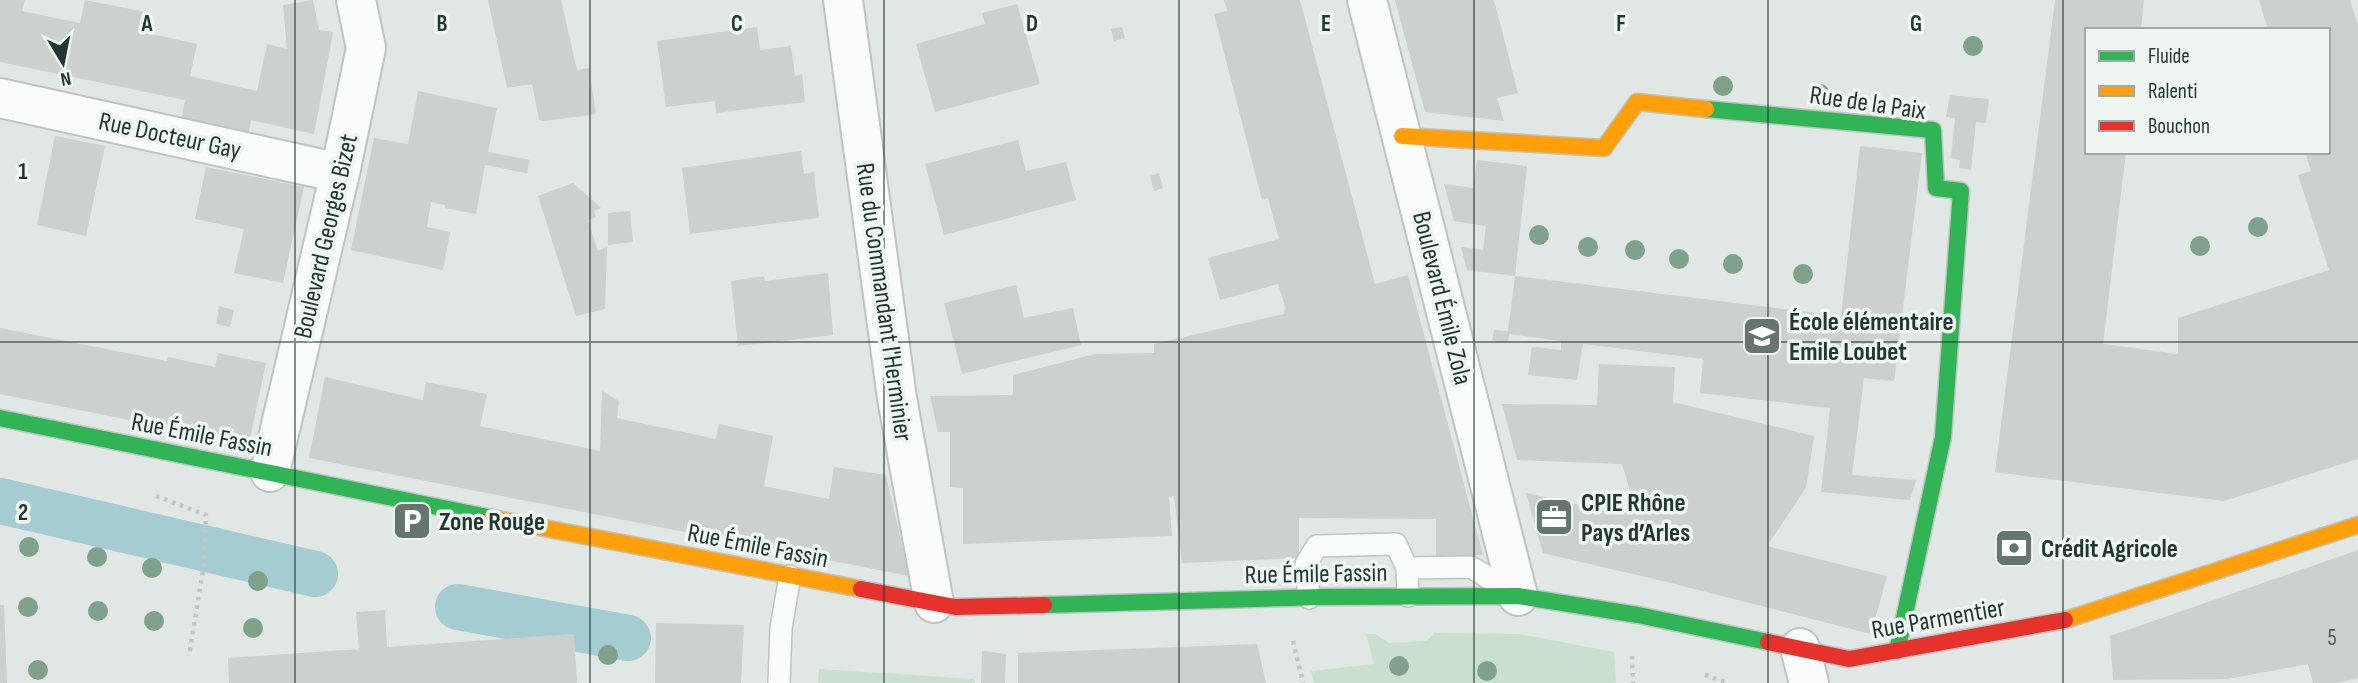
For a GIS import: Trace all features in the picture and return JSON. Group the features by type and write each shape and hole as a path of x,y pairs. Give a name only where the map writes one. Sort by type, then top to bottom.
{"street":[{"name":"Boulevard Georges Bizet","path":"270,472 341,173 366,48 356,0"},
{"name":"Rue du Commandant l'Herminier","path":"843,0 897,398 934,603"},
{"name":"Boulevard Émile Zola","path":"1367,0 1518,596"},
{"name":"Rue Docteur Gay","path":"0,98 341,173"},
{"name":"Rue de la Paix","path":"1402,136 1604,148 1637,102 1933,130 1936,188 1961,191 1943,437 1897,651"},
{"name":"Rue Émile Fassin","path":"0,418 399,500 955,607 1408,596 1518,596"},
{"name":"Rue Parmentier","path":"1518,596 1638,615 1805,665 1849,671 1897,651 2063,621 2358,525"}],"lane":[{"path":"1551,145 1562,125"},
{"path":"1309,598 1306,564 1317,546 1396,544 1407,568 1408,596"},
{"path":"1407,568 1471,567 1518,596"},
{"path":"779,683 781,628 790,576"}],"path":[{"path":"156,496 206,515 204,564 188,656"},
{"path":"1293,638 1303,683"}],"green space":[{"path":"1434,633 1520,634 1614,652 1616,683 1314,683 1311,671 1374,664 1366,634 1375,634 1389,643 1427,641"},
{"path":"819,669 974,679 975,683 818,683"}],"building":[{"path":"0,0 25,0 22,11 80,23 85,0 146,12 143,32 197,44 190,76 257,91 267,44 287,49 283,5 313,0 319,30 333,32 314,134 251,120 248,136 181,122 185,100 0,62"},
{"path":"488,0 561,0 577,70 589,68 596,114 539,120 532,84 507,88"},
{"path":"1224,0 1300,0 1375,284 1408,275 1483,555 1436,556 1436,519 1299,518 1299,558 1182,563 1174,496 1169,497 1172,536 963,544 963,488 950,487 950,432 938,432 930,396 1013,395 1013,375 1095,354 1154,353 1154,344 1284,314 1285,307 1278,284 1220,300 1208,258 1279,239 1268,198 1262,200 1214,14 1227,11"},
{"path":"1395,0 1494,0 1518,93 1497,98 1504,121 1425,112"},
{"path":"2055,0 2144,0 2141,28 2085,28 2085,154 2126,154 2103,344 2178,354 2178,318 2329,270 2298,175 2311,171 2306,154 2330,154 2330,28 2267,28 2259,0 2350,0 2358,26 2358,459 2224,501 1995,472"},
{"path":"1017,4 1040,84 935,112 916,44 985,24 982,13"},
{"path":"757,27 760,50 791,46 795,76 802,74 805,102 716,113 715,101 666,107 657,41"},
{"path":"1122,27 1125,38 1114,41 1111,29"},
{"path":"418,91 497,108 488,152 530,160 527,173 485,165 476,214 445,208 445,205 431,202 427,227 450,232 443,270 351,250 374,138 408,144"},
{"path":"1950,95 1989,99 1986,123 1976,122 1971,170 1959,168 1960,160 1951,158 1955,118 1946,117"},
{"path":"55,136 105,146 86,236 37,225"},
{"path":"1018,140 1026,171 1066,162 1076,200 944,235 925,164"},
{"path":"1860,146 1922,153 1894,381 1864,378 1852,475 1916,480 1910,500 1821,492 1830,408 1700,393 1703,359 1583,344 1577,380 1528,375 1532,347 1561,350 1561,341 1509,334 1508,343 1492,340 1494,330 1508,331 1515,276 1841,316"},
{"path":"801,151 804,174 814,172 819,218 690,234 682,168"},
{"path":"1477,160 1527,166 1515,276 1467,270 1461,247 1483,250 1486,226 1454,221 1444,184 1473,188"},
{"path":"206,167 304,187 283,283 234,273 244,229 195,219"},
{"path":"1159,173 1163,188 1154,191 1150,176"},
{"path":"573,183 601,208 594,211 596,217 588,220 598,251 607,247 605,309 576,316 538,196"},
{"path":"630,211 633,242 608,245 608,213"},
{"path":"828,273 833,335 738,346 731,281 764,276 765,281"},
{"path":"1016,285 1024,318 1073,308 1081,345 962,374 944,303"},
{"path":"219,306 234,310 230,327 216,324"},
{"path":"0,328 167,361 168,357 215,367 218,353 266,363 249,444 0,394"},
{"path":"1599,364 1675,367 1673,402 1814,436 1806,488 1767,546 1887,576 1871,634 1543,553 1526,493 1624,515 1630,491 1622,464 1517,460 1502,404 1597,405"},
{"path":"325,377 423,400 426,382 487,394 480,426 600,451 602,391 619,401 617,418 716,439 719,424 773,436 764,486 829,499 834,467 886,475 909,576 309,458"},
{"path":"2358,550 2358,678 2337,683 2313,683 2308,664 2228,679 2113,680 2110,636"},
{"path":"0,605 4,605 7,683 0,683"},
{"path":"385,610 387,647 574,634 577,683 229,683 228,658 359,649 356,612"},
{"path":"656,623 744,625 741,683 655,683"},
{"path":"1257,644 1266,683 1018,683 1018,653"},
{"path":"982,651 1006,654 1005,683 981,683"}],"waterway":[{"path":"0,501 315,574"},
{"path":"458,607 628,638"}],"traffic: fast":[{"path":"1706,109 1933,130 1936,188 1961,191 1943,437 1897,651"},
{"path":"0,418 492,518"},
{"path":"1044,605 1321,597 1518,596 1638,615 1768,642"}],"traffic: slow":[{"path":"1402,136 1604,148 1637,102 1706,109"},
{"path":"492,518 861,589"},
{"path":"2065,620 2358,525"}],"traffic: jam":[{"path":"861,589 955,607 1044,605"},
{"path":"1768,642 1849,659 2065,620"}],"place":[{"name":"École élémentaire Emile Loubet","path":"1762,336"},
{"name":"CPIE Rhône Pays d’Arles","path":"1554,517"},
{"name":"Zone Rouge","path":"412,521"},
{"name":"Crédit Agricole","path":"2014,548"}]}
